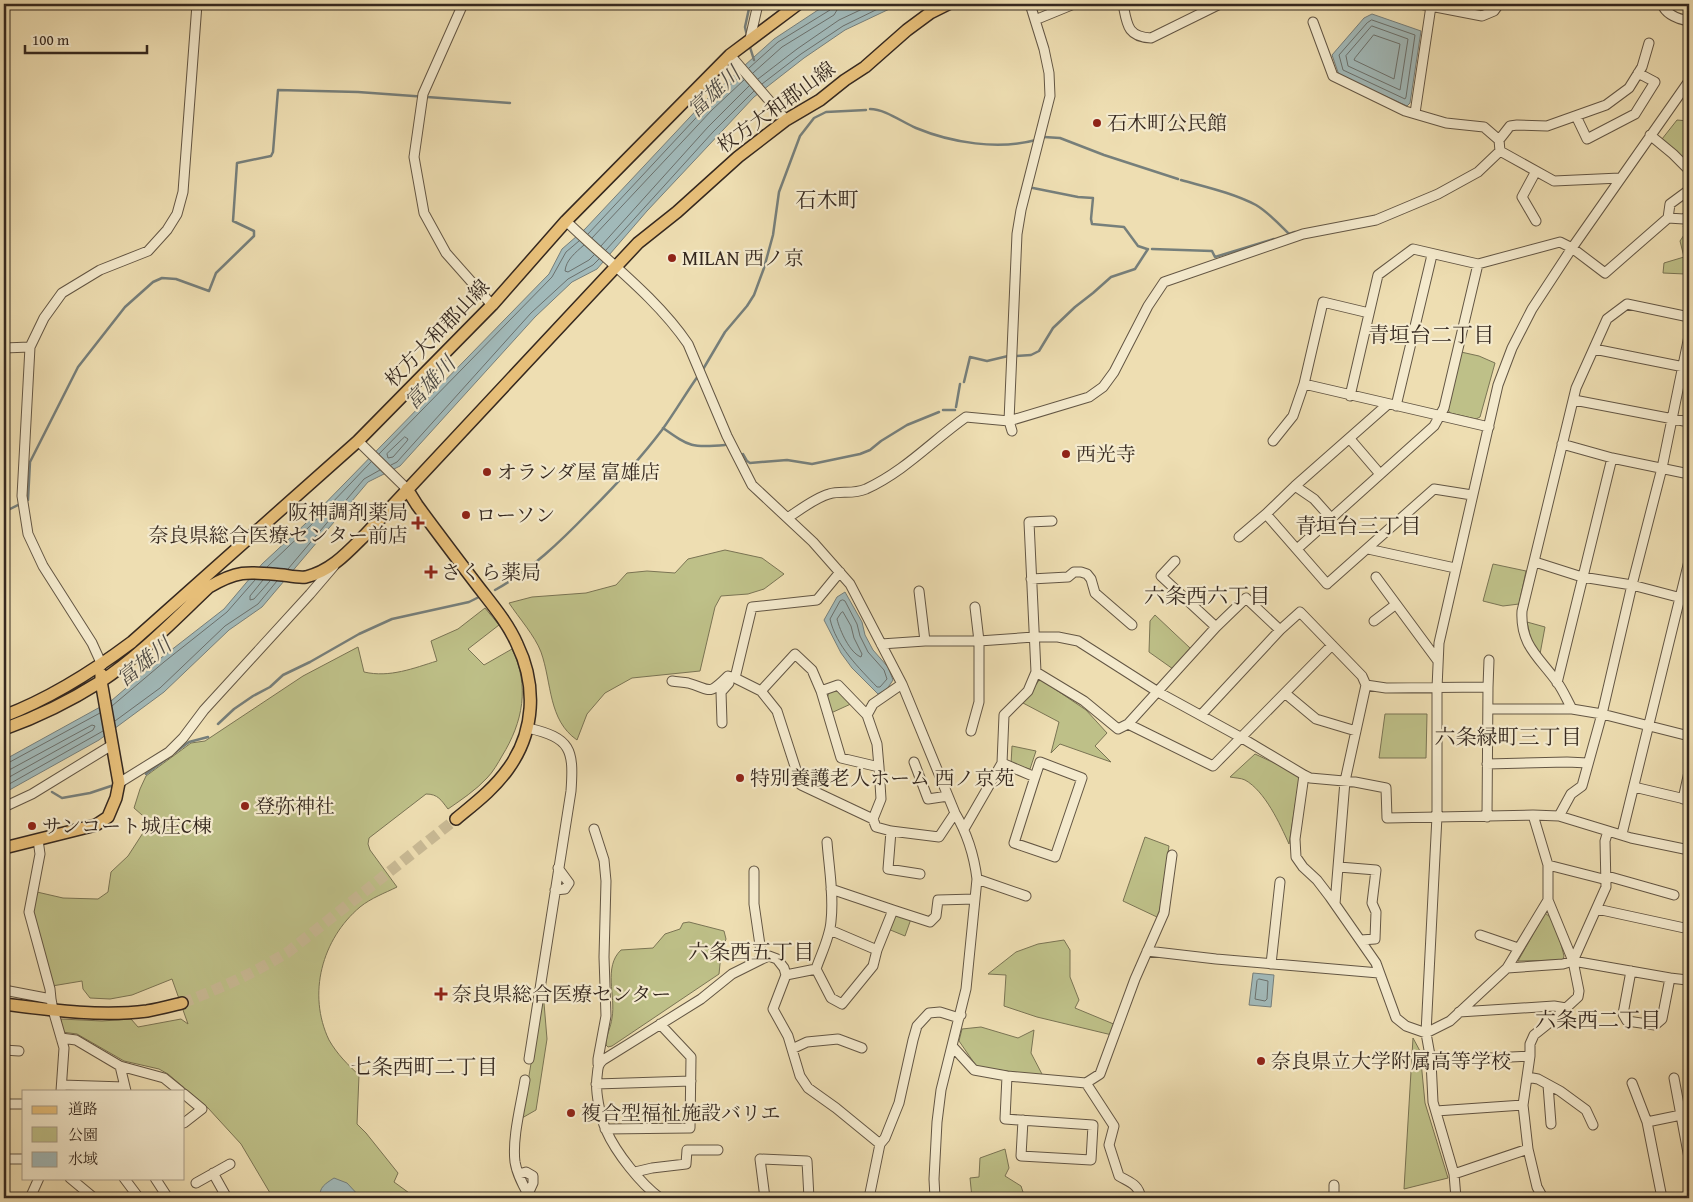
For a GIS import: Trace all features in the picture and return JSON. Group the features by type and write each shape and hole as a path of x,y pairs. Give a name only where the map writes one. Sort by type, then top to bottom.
{"main road":[{"name":"枚方大和郡山線","path":"4,716 53,695 102,665 132,642 360,442 750,39 798,4"},
{"name":"枚方大和郡山線","path":"4,729 102,686 209,586 237,573 251,572 304,577 334,565 365,535 405,486 612,264 677,212 738,156 786,120 820,100 865,67 930,13 948,4"},
{"path":"405,486 422,512 498,611 517,642 526,663 530,685 528,728 520,749 508,770 490,790 456,819"},
{"path":"4,848 96,825 108,817 116,798 119,782 102,686 102,665"},
{"path":"4,1004 52,1005 109,1014 148,1011 182,1003"}],"street":[{"path":"102,665 92,643 43,566 28,534 22,496 30,348 44,318 62,293 100,270 148,251 168,230 177,214 183,192 197,4"},
{"path":"462,4 422,94 414,157 424,213 446,253 492,305"},
{"path":"750,39 758,4"},
{"path":"1012,431 1009,421 1017,234 1021,210 1050,96 1049,74 1044,49 1030,4"},
{"path":"1035,20 1074,4"},
{"path":"1123,4 1127,24 1131,31 1142,37 1151,38 1220,4"},
{"path":"1420,4 1482,16 1494,11 1499,4"},
{"path":"1415,113 1431,6"},
{"path":"1667,10 1689,21"},
{"path":"1313,22 1332,76 1405,111 1446,123 1484,126 1499,140 1500,151"},
{"path":"1499,140 1510,126 1517,124 1547,126 1606,105 1629,88 1642,67 1649,42"},
{"path":"732,58 786,120"},
{"path":"1576,116 1587,139 1634,114 1655,82 1638,73"},
{"path":"1456,1198 1454,1174 1433,1102 1431,1061 1426,1033 1437,816 1439,643 1498,385 1512,348 1532,309 1572,248 1689,81"},
{"path":"1650,135 1674,154 1689,170"},
{"path":"788,517 829,494 859,492 885,479 913,461 966,417 1009,421 1089,397 1103,387 1123,357 1148,306 1164,282 1303,234 1376,220 1438,194 1478,172 1500,151"},
{"path":"1500,151 1554,181 1620,178"},
{"path":"1536,171 1522,197 1536,221"},
{"path":"1350,396 1378,275 1413,250 1478,264 1560,242 1572,248 1606,273 1668,218 1670,204 1689,190"},
{"path":"1668,218 1684,219 1689,215"},
{"path":"570,225 649,299 681,334 688,344 727,436 752,485 813,542 850,584 902,684 955,813 964,829 975,863 977,879 966,989 961,1016 941,1090 937,1122 935,1198"},
{"path":"1239,537 1295,486 1392,405 1432,255"},
{"path":"1296,549 1434,426 1444,408 1478,264"},
{"path":"1273,441 1293,416 1304,384 1323,302 1369,313"},
{"path":"1572,709 1557,683 1530,648 1522,622 1522,611 1576,388 1607,319 1627,304 1689,317"},
{"path":"1559,816 1571,794 1582,786 1602,714 1662,468 1672,419 1686,368 1689,336"},
{"path":"4,348 30,348"},
{"path":"1594,349 1686,368"},
{"path":"1304,384 1489,427"},
{"path":"1574,400 1689,422"},
{"path":"1350,439 1380,474"},
{"path":"360,442 405,486"},
{"path":"1562,444 1612,458 1689,474"},
{"path":"1557,683 1612,458"},
{"path":"1295,486 1314,499 1331,518"},
{"path":"1266,514 1327,584 1434,489 1472,495"},
{"path":"964,829 1002,763 1004,715 1028,691 1036,672 1029,522 1052,521"},
{"path":"1368,549 1456,568"},
{"path":"1175,561 1161,576 1216,627"},
{"path":"1622,834 1689,561"},
{"path":"1535,562 1582,577 1632,585 1689,600"},
{"path":"119,782 156,760 176,745 204,710 334,565"},
{"path":"722,723 721,692 735,678 752,607 818,600 840,572"},
{"path":"1032,579 1068,576 1074,572 1087,574 1091,579 1095,593 1132,625"},
{"path":"1376,577 1438,661"},
{"path":"919,591 925,640"},
{"path":"1036,672 1084,701 1118,729 1128,724 1216,627 1246,598 1280,630"},
{"path":"1374,620 1395,605"},
{"path":"971,732 979,702 979,641 975,607"},
{"path":"1201,715 1280,630 1300,612 1362,676 1366,685 1345,781 1339,867 1334,904"},
{"path":"880,644 925,640 979,641 1034,637 1058,637 1078,641 1158,692 1310,778 1345,781 1386,788 1386,818 1559,816 1631,838 1689,850"},
{"path":"1128,724 1213,766 1332,646"},
{"path":"761,691 795,654 812,670 841,758 879,767"},
{"path":"1487,817 1489,660"},
{"path":"672,681 689,683 704,690 711,690 728,676 761,691 777,711 801,785 872,819 876,827 891,831 939,837 955,813"},
{"path":"867,715 873,704 902,684"},
{"path":"820,691 838,685 867,715 877,744 881,799 872,819"},
{"path":"1366,685 1386,688 1488,687"},
{"path":"1286,694 1316,719 1356,731"},
{"path":"1488,709 1572,709 1602,714 1689,736"},
{"path":"528,728 558,737 566,745 572,770 571,791 558,868 569,883 564,890 556,890 529,1059"},
{"path":"4,807 32,794 112,745"},
{"path":"914,762 928,799 948,796"},
{"path":"1040,762 1082,778 1055,857 1014,843 1035,777 1040,762"},
{"path":"1002,763 1035,777"},
{"path":"1488,764 1588,763"},
{"path":"1634,787 1686,799 1689,772"},
{"path":"1304,775 1295,839 1296,857 1303,867 1317,880 1376,963 1396,1018 1406,1026 1426,1033 1450,1021 1507,968 1548,900"},
{"path":"1533,815 1548,865 1548,900 1573,961 1579,991 1578,997 1534,1035 1530,1044 1523,1105 1528,1149 1537,1187 1542,1198"},
{"path":"594,828 604,860 606,881 604,957 606,1016 595,1088 605,1129 623,1158 660,1198"},
{"path":"891,831 888,869 920,874"},
{"path":"1573,961 1606,887 1606,841 1608,831"},
{"path":"38,840 40,854 29,912 50,988 52,1005 61,1038 64,1055 61,1088 125,1089 120,1066"},
{"path":"827,842 831,889 831,919 830,930 816,970 831,998 842,1004 873,966 893,910"},
{"path":"953,1047 974,1070 1007,1076 1086,1083 1100,1074 1147,951 1164,913 1172,855"},
{"path":"1548,865 1674,895"},
{"path":"1339,867 1376,870 1372,903 1376,912 1375,940 1361,940"},
{"path":"754,871 754,904 760,933 762,959"},
{"path":"977,879 1026,896"},
{"path":"1271,964 1280,882"},
{"path":"831,889 930,922 936,916 938,900 974,899"},
{"path":"1597,909 1689,929"},
{"path":"830,930 878,950"},
{"path":"1480,935 1518,948"},
{"path":"1147,951 1379,973"},
{"path":"598,1064 702,999 732,974 769,956 777,959 784,968 786,975 774,1009 788,1036 800,1076 808,1088 880,1144"},
{"path":"1507,968 1563,964 1573,961 1687,980"},
{"path":"786,975 816,970"},
{"path":"1631,971 1623,1014 1627,1020 1655,1025 1662,1019 1670,978"},
{"path":"4,990 52,1005"},
{"path":"1459,1012 1554,1006 1566,1008"},
{"path":"870,1198 880,1144 885,1138 899,1103 913,1040 918,1026 929,1013 940,1012 956,1017 961,1016"},
{"path":"605,1129 690,1128 691,1057 660,1024"},
{"path":"61,1038 76,1040 120,1066 164,1078 179,1090"},
{"path":"792,1049 807,1042 838,1039 862,1048"},
{"path":"4,1050 19,1051"},
{"path":"1431,1061 1530,1056"},
{"path":"1007,1076 1004,1120 1023,1120 1093,1125 1091,1160 1021,1156 1023,1120"},
{"path":"1527,1078 1538,1079 1548,1084 1586,1110 1593,1125"},
{"path":"1674,1078 1689,1158"},
{"path":"525,1080 516,1140 515,1162 518,1174 526,1172 533,1176 529,1196"},
{"path":"596,1084 691,1081"},
{"path":"1086,1083 1114,1126 1109,1145 1119,1176 1139,1189 1140,1198"},
{"path":"1632,1083 1647,1122 1662,1198"},
{"path":"1548,1084 1551,1124"},
{"path":"185,1095 202,1109 185,1123"},
{"path":"4,1104 22,1104"},
{"path":"1436,1111 1523,1105"},
{"path":"1647,1122 1681,1114"},
{"path":"1454,1174 1528,1149"},
{"path":"635,1172 686,1164 688,1150 718,1150"},
{"path":"4,1159 22,1159"},
{"path":"765,1198 760,1159 807,1161 808,1198"},
{"path":"196,1183 230,1164"},
{"path":"213,1173 227,1198"},
{"path":"30,1198 38,1180"},
{"path":"74,1180 84,1195 94,1198"},
{"path":"126,1180 139,1198"},
{"path":"156,1180 168,1198"},
{"path":"1334,1185 1334,1198"}],"green space":[{"path":"1677,120 1689,121 1689,166 1662,139"},
{"path":"1689,221 1689,311 1685,274 1663,273 1664,263 1684,257 1680,241 1686,232 1683,226"},
{"path":"1461,352 1479,356 1495,363 1480,417 1476,419 1450,413 1447,408"},
{"path":"725,550 762,558 784,574 764,589 748,594 721,596 715,607 700,671 632,678 605,693 587,714 577,740 568,732 556,712 541,652 531,633 509,603 532,597 586,593 616,585 627,573 647,571 675,573 688,559"},
{"path":"1493,564 1526,571 1519,604 1503,606 1483,601"},
{"path":"485,608 499,625 468,649 484,665 512,649 518,663 522,690 522,704 515,730 497,764 478,787 448,809 436,796 426,794 369,838 370,850 397,887 373,898 360,907 347,920 336,935 328,951 322,968 319,986 322,1022 329,1040 343,1059 359,1075 357,1124 398,1173 394,1182 416,1198 273,1198 241,1144 208,1108 168,1074 159,1069 124,1061 77,1034 62,1032 61,1019 102,1021 131,1019 138,1027 181,1019 188,1024 172,979 132,995 110,999 90,998 83,989 82,981 52,986 32,917 37,892 63,898 98,899 108,892 111,872 128,856 150,822 134,808 146,776 191,743 205,741 303,676 358,647 364,672 374,674 392,673 437,661 431,641 458,629"},
{"path":"1155,615 1190,648 1173,669 1149,652 1150,621"},
{"path":"1527,622 1545,627 1540,654 1532,644"},
{"path":"1040,679 1086,710 1107,733 1095,746 1111,762 1060,744 1051,753 1059,722 1023,703"},
{"path":"837,691 853,703 831,713 827,699 829,692"},
{"path":"1385,714 1427,714 1426,758 1379,758"},
{"path":"1012,746 1036,751 1030,769 1011,764"},
{"path":"1255,754 1300,775 1289,844 1271,809 1259,792 1245,780 1230,777"},
{"path":"1145,837 1169,846 1160,909 1157,917 1123,901"},
{"path":"896,911 912,916 905,936 888,929"},
{"path":"1545,913 1555,921 1564,956 1563,960 1518,961"},
{"path":"689,922 724,931 726,939 721,954 719,974 608,1047 606,1041 613,1009 611,973 616,957 621,950 653,948 665,934 680,929 683,923"},
{"path":"1064,940 1070,950 1070,977 1079,1000 1075,1008 1116,1025 1112,1035 1037,1017 1004,1006 1006,975 988,974 1016,952 1038,944"},
{"path":"543,991 547,1039 536,1110 522,1118"},
{"path":"981,1027 1018,1038 1034,1030 1031,1053 1043,1076 977,1067 959,1041 962,1029"},
{"path":"1413,1038 1420,1051 1425,1103 1448,1178 1404,1189"},
{"path":"1005,1149 1009,1168 1005,1176 1021,1186 1023,1192 1020,1198 972,1198 970,1178 979,1177 980,1158"}],"water":[{"path":"831,4 900,4 845,30 804,58 754,97 647,211 597,269 572,282 535,317 400,466 368,482 262,607 229,630 164,692 99,740 4,793 4,760 111,701 161,658 224,609 262,564 305,524 549,274 562,249 585,229 704,102 774,39 818,10"},
{"path":"1372,14 1421,31 1410,103 1407,106 1339,75 1332,55 1364,18"},
{"path":"845,592 862,622 865,635 873,650 888,667 893,680 887,689 878,694 852,668 841,653 824,620 837,597"},
{"path":"1253,973 1274,975 1271,1007 1249,1005"},
{"path":"334,1178 347,1183 361,1198 320,1198 322,1188"}],"waterway":[{"path":"747,36 745,27 750,4"},
{"path":"749,44 754,60"},
{"path":"4,512 28,500 30,462 78,367 125,307 153,282 162,278 176,279 209,291 216,273 254,236 254,231 233,221 237,163 271,156 273,152 278,90 358,92 510,103"},
{"path":"870,109 887,113 930,133 960,141 991,145 1036,140"},
{"path":"702,371 725,332 754,295 773,235 779,192 800,136 814,118 826,112 866,110"},
{"path":"1044,137 1060,138 1104,155 1178,179"},
{"path":"1181,180 1238,197 1256,205 1289,234 1295,232"},
{"path":"1033,188 1093,198 1092,224 1124,227 1138,246 1147,249"},
{"path":"1152,249 1212,251 1215,257 1274,239"},
{"path":"1016,356 1031,355 1039,351 1053,328 1075,307 1111,277 1135,269 1148,249"},
{"path":"964,382 970,357 987,361 1008,356"},
{"path":"495,590 521,574 545,555 608,492 662,430 698,376"},
{"path":"956,407 960,384"},
{"path":"943,410 955,410"},
{"path":"743,454 750,463 787,460 812,464 860,454 870,450 907,425 939,412"},
{"path":"663,428 692,445 725,445"},
{"path":"218,724 234,709 270,687 283,675 359,634 392,619 469,602 479,597"},
{"path":"146,774 189,742 208,737"},
{"path":"52,792 62,798 90,793 111,786"}],"tunnel":[{"path":"182,1003 236,980 288,952 456,819"}],"place":[{"name":"石木町公民館","path":"1097,123"},
{"name":"MILAN 西ノ京","path":"672,258"},
{"name":"西光寺","path":"1066,454"},
{"name":"オランダ屋 富雄店","path":"487,472"},
{"name":"ローソン","path":"466,515"},
{"name":"阪神調剤薬局 奈良県総合医療センター前店","path":"418,523"},
{"name":"さくら薬局","path":"431,572"},
{"name":"特別養護老人ホーム 西ノ京苑","path":"740,778"},
{"name":"登弥神社","path":"245,806"},
{"name":"サンコート城庄C棟","path":"32,826"},
{"name":"奈良県総合医療センター","path":"441,994"},
{"name":"奈良県立大学附属高等学校","path":"1261,1061"},
{"name":"複合型福祉施設バリエ","path":"571,1113"}],"district":[{"name":"石木町","path":"827,200"},
{"name":"青垣台二丁目","path":"1431,335"},
{"name":"青垣台三丁目","path":"1358,526"},
{"name":"六条西六丁目","path":"1207,596"},
{"name":"六条緑町三丁目","path":"1508,737"},
{"name":"六条西五丁目","path":"751,952"},
{"name":"六条西二丁目","path":"1598,1020"},
{"name":"七条西町二丁目","path":"424,1067"}],"water label":[{"name":"富雄川","path":"714,92"},
{"name":"富雄川","path":"430,383"},
{"name":"富雄川","path":"144,662"}]}
